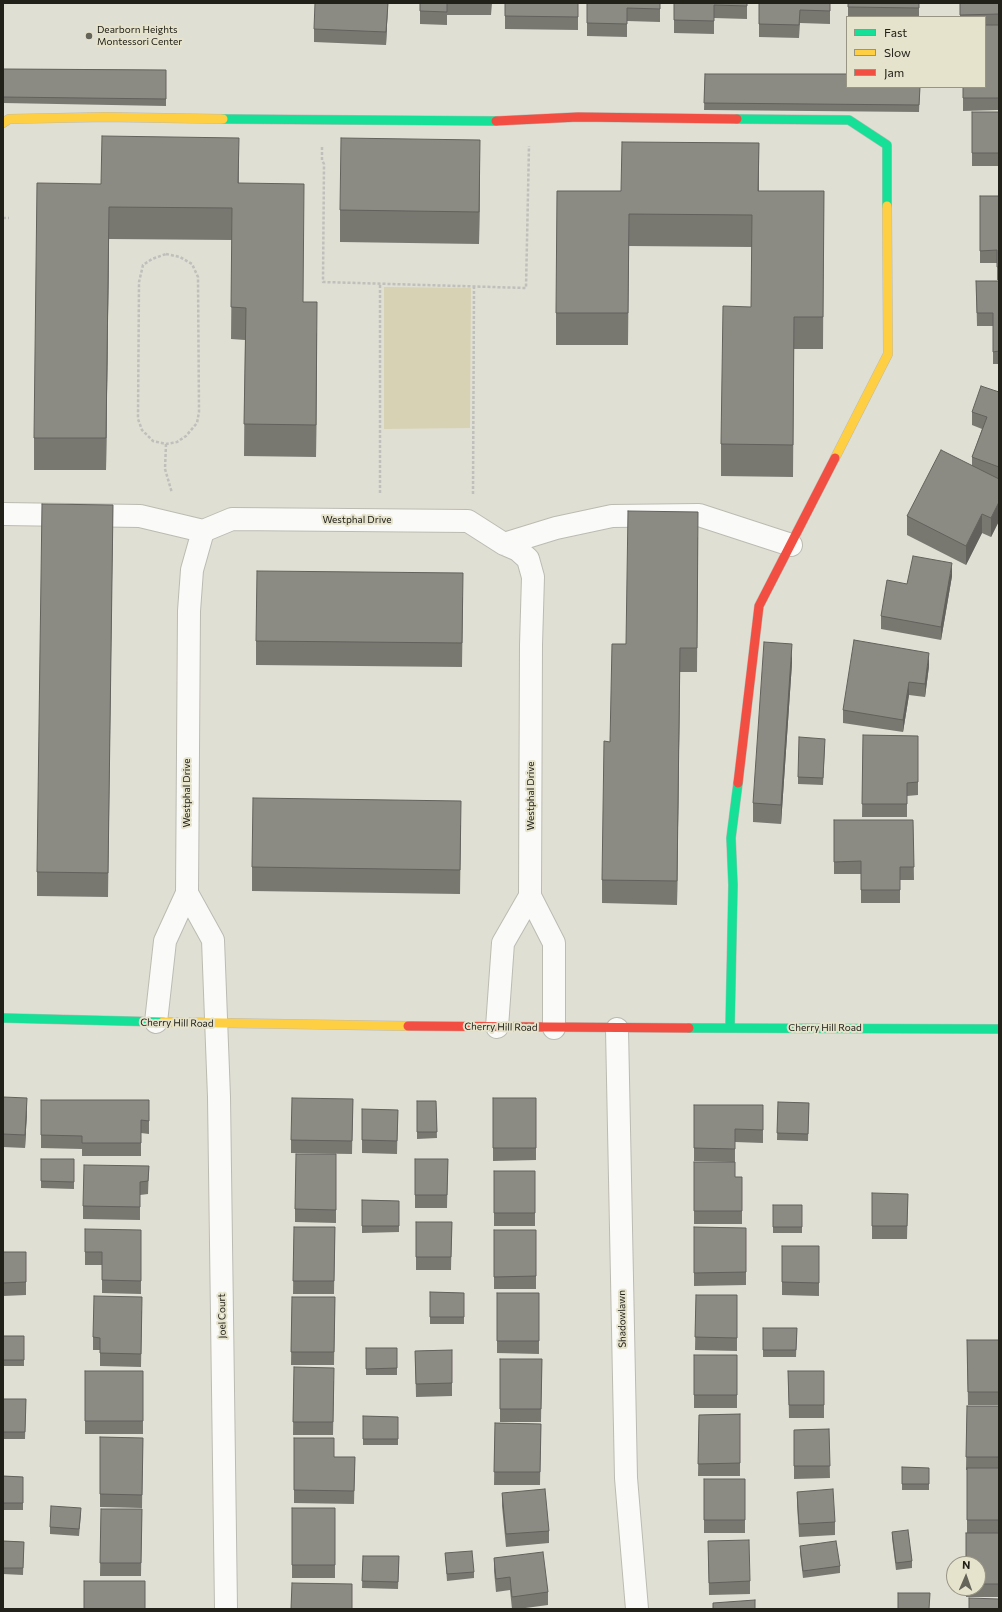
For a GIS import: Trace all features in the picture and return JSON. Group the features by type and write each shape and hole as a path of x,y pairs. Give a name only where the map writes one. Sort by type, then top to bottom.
{"street":[{"path":"3,123 9,119 105,117 477,122 578,117 849,120 887,145 888,354 759,606 731,838 733,885 730,1028"},
{"path":"3,514 140,516 202,531"},
{"path":"504,544 556,528 612,516 699,514 791,544"},
{"name":"Westphal Drive","path":"156,1022 165,941 187,893 189,611 192,570 202,531 232,519 468,521 504,544 518,550 528,558 533,577 531,645 530,896 554,943 554,1028"},
{"path":"187,893 214,940 217,1024"},
{"name":"Westphal Drive","path":"497,1027 503,943 530,896"},
{"name":"Cherry Hill Road","path":"3,1018 217,1024 617,1029 999,1029"},
{"name":"Joel Court","path":"217,1024 220,1097 226,1609"},
{"name":"Shadowlawn","path":"617,1029 626,1478 637,1609"}],"path":[{"path":"322,160 324,164 323,282 526,288 529,138"},
{"path":"3,218 9,218"},
{"path":"166,254 180,257 192,264 198,277 199,412 197,423 186,436 176,442 166,444 153,441 142,430 138,419 138,412 139,282 143,265 152,259 166,254"},
{"path":"380,284 380,496"},
{"path":"473,497 474,286"},
{"path":"166,444 165,468 172,493"}],"shaded area":[{"path":"384,287 471,288 470,428 384,429"}],"building":[{"path":"315,3 388,3 386,32 314,29"},
{"path":"420,3 447,3 447,12 420,11"},
{"path":"505,3 578,3 578,17 505,16"},
{"path":"587,3 660,3 660,9 627,8 627,24 587,23"},
{"path":"674,3 747,3 747,6 714,5 714,21 674,20"},
{"path":"759,3 830,3 830,11 800,10 799,25 759,24"},
{"path":"848,3 919,3 919,8 848,7"},
{"path":"960,3 999,3 999,14 960,15"},
{"path":"986,25 999,25 999,98 963,98 963,88 986,88"},
{"path":"3,69 166,70 166,99 3,97"},
{"path":"705,74 846,74 846,88 920,88 919,105 704,103"},
{"path":"972,112 999,112 999,153 972,153"},
{"path":"102,136 239,138 238,183 304,184 303,302 317,302 316,425 244,424 246,308 231,307 232,208 109,207 106,438 34,438 37,183 101,184"},
{"path":"341,138 480,140 479,212 340,210"},
{"path":"622,142 759,143 758,191 824,191 823,317 794,317 793,445 721,444 723,306 751,307 752,215 629,214 628,313 556,313 557,191 621,191"},
{"path":"980,196 999,196 999,267 997,267 997,250 980,251"},
{"path":"976,281 999,281 999,351 993,352 993,313 977,313"},
{"path":"981,386 999,392 999,467 972,457 987,417 972,412"},
{"path":"941,450 999,479 999,502 991,518 982,514 966,546 907,516"},
{"path":"42,504 113,505 108,873 37,872"},
{"path":"628,511 698,512 697,648 680,648 677,881 602,880 604,741 610,742 612,644 626,644"},
{"path":"913,556 952,563 941,627 881,616 887,580 907,584"},
{"path":"257,571 463,573 462,643 256,641"},
{"path":"854,640 929,653 925,684 909,682 903,720 843,710"},
{"path":"764,642 792,644 781,805 753,803"},
{"path":"863,735 918,736 918,782 907,783 907,804 862,804"},
{"path":"799,737 825,739 823,778 798,777"},
{"path":"253,798 461,801 460,870 252,867"},
{"path":"834,820 913,820 914,867 900,867 900,890 861,890 861,861 834,862"},
{"path":"3,1097 27,1098 25,1135 3,1134"},
{"path":"292,1098 353,1099 352,1141 291,1140"},
{"path":"493,1098 536,1098 536,1148 493,1148"},
{"path":"41,1100 149,1100 149,1121 141,1120 141,1143 82,1143 82,1136 41,1135"},
{"path":"417,1101 436,1101 437,1132 417,1132"},
{"path":"778,1102 809,1103 808,1134 777,1133"},
{"path":"694,1105 763,1105 763,1130 735,1129 735,1149 694,1148"},
{"path":"362,1109 398,1110 397,1141 362,1140"},
{"path":"296,1154 336,1154 336,1210 295,1209"},
{"path":"41,1159 74,1159 74,1182 41,1181"},
{"path":"415,1159 448,1159 447,1195 415,1195"},
{"path":"694,1162 735,1162 735,1177 742,1177 742,1211 694,1211"},
{"path":"84,1165 149,1166 148,1181 140,1182 140,1207 83,1206"},
{"path":"494,1171 535,1171 535,1213 494,1213"},
{"path":"872,1193 908,1194 907,1226 872,1226"},
{"path":"362,1200 399,1201 399,1226 362,1226"},
{"path":"773,1205 802,1205 802,1227 773,1227"},
{"path":"416,1222 452,1222 451,1257 416,1257"},
{"path":"294,1227 335,1227 334,1281 293,1281"},
{"path":"694,1227 746,1228 746,1272 694,1273"},
{"path":"85,1229 141,1230 141,1281 102,1280 102,1252 85,1252"},
{"path":"494,1230 536,1230 536,1276 494,1277"},
{"path":"782,1246 819,1246 819,1283 782,1282"},
{"path":"3,1252 26,1252 26,1282 3,1283"},
{"path":"430,1292 464,1293 464,1317 430,1317"},
{"path":"497,1293 539,1293 539,1341 497,1341"},
{"path":"696,1295 737,1295 737,1338 695,1337"},
{"path":"94,1296 142,1297 141,1354 100,1353 100,1338 93,1337"},
{"path":"292,1297 335,1297 334,1352 291,1352"},
{"path":"763,1328 797,1328 796,1350 763,1350"},
{"path":"3,1336 24,1336 24,1360 3,1360"},
{"path":"967,1340 999,1340 999,1392 968,1392"},
{"path":"366,1348 397,1348 397,1368 366,1369"},
{"path":"452,1350 452,1383 416,1384 415,1351"},
{"path":"694,1355 737,1355 737,1395 694,1395"},
{"path":"500,1359 542,1359 541,1409 500,1409"},
{"path":"294,1367 334,1368 333,1422 293,1422"},
{"path":"85,1371 143,1371 143,1421 85,1421"},
{"path":"788,1371 824,1371 824,1405 789,1405"},
{"path":"3,1399 26,1399 25,1432 3,1432"},
{"path":"967,1406 999,1406 999,1457 966,1457"},
{"path":"740,1414 740,1463 698,1464 699,1415"},
{"path":"363,1416 398,1417 398,1439 363,1439"},
{"path":"495,1423 541,1424 540,1472 494,1472"},
{"path":"829,1429 830,1466 794,1466 794,1430"},
{"path":"100,1437 143,1438 142,1495 100,1494"},
{"path":"294,1438 334,1438 334,1457 355,1457 354,1491 294,1490"},
{"path":"902,1467 929,1468 929,1484 902,1484"},
{"path":"967,1468 999,1468 999,1520 967,1520"},
{"path":"3,1476 23,1477 23,1503 3,1503"},
{"path":"704,1479 745,1479 745,1520 704,1520"},
{"path":"545,1489 549,1531 506,1534 502,1493"},
{"path":"833,1489 835,1522 799,1524 797,1492"},
{"path":"51,1506 81,1508 79,1529 50,1527"},
{"path":"292,1508 335,1508 335,1565 292,1565"},
{"path":"101,1509 142,1509 141,1563 100,1563"},
{"path":"908,1530 912,1561 896,1563 892,1532"},
{"path":"966,1533 999,1533 999,1584 986,1584 986,1556 966,1556"},
{"path":"749,1540 750,1581 709,1583 708,1541"},
{"path":"3,1541 24,1542 23,1568 3,1568"},
{"path":"836,1541 840,1566 803,1571 800,1546"},
{"path":"472,1551 474,1572 447,1574 445,1553"},
{"path":"543,1552 548,1592 512,1597 510,1577 496,1579 494,1558"},
{"path":"363,1556 399,1556 398,1582 362,1581"},
{"path":"84,1581 145,1581 145,1609 84,1609"},
{"path":"292,1583 352,1584 352,1609 291,1609"},
{"path":"898,1593 930,1593 929,1609 898,1609"},
{"path":"969,1598 999,1599 999,1609 969,1609"},
{"path":"755,1600 755,1609 713,1609 713,1603"}],"traffic: fast":[{"path":"223,119 496,121"},
{"path":"737,119 849,120 887,145 887,206"},
{"path":"730,1028 733,885 731,838 738,783"},
{"path":"3,1018 163,1022"},
{"path":"689,1028 999,1029"}],"traffic: slow":[{"path":"3,123 9,119 105,117 223,119"},
{"path":"835,458 888,354 887,206"},
{"path":"163,1022 408,1026"}],"traffic: jam":[{"path":"496,121 578,117 737,119"},
{"path":"738,783 759,606 835,458"},
{"path":"408,1026 689,1028"}],"place":[{"name":"Dearborn Heights Montessori Center","path":"89,36"}]}
